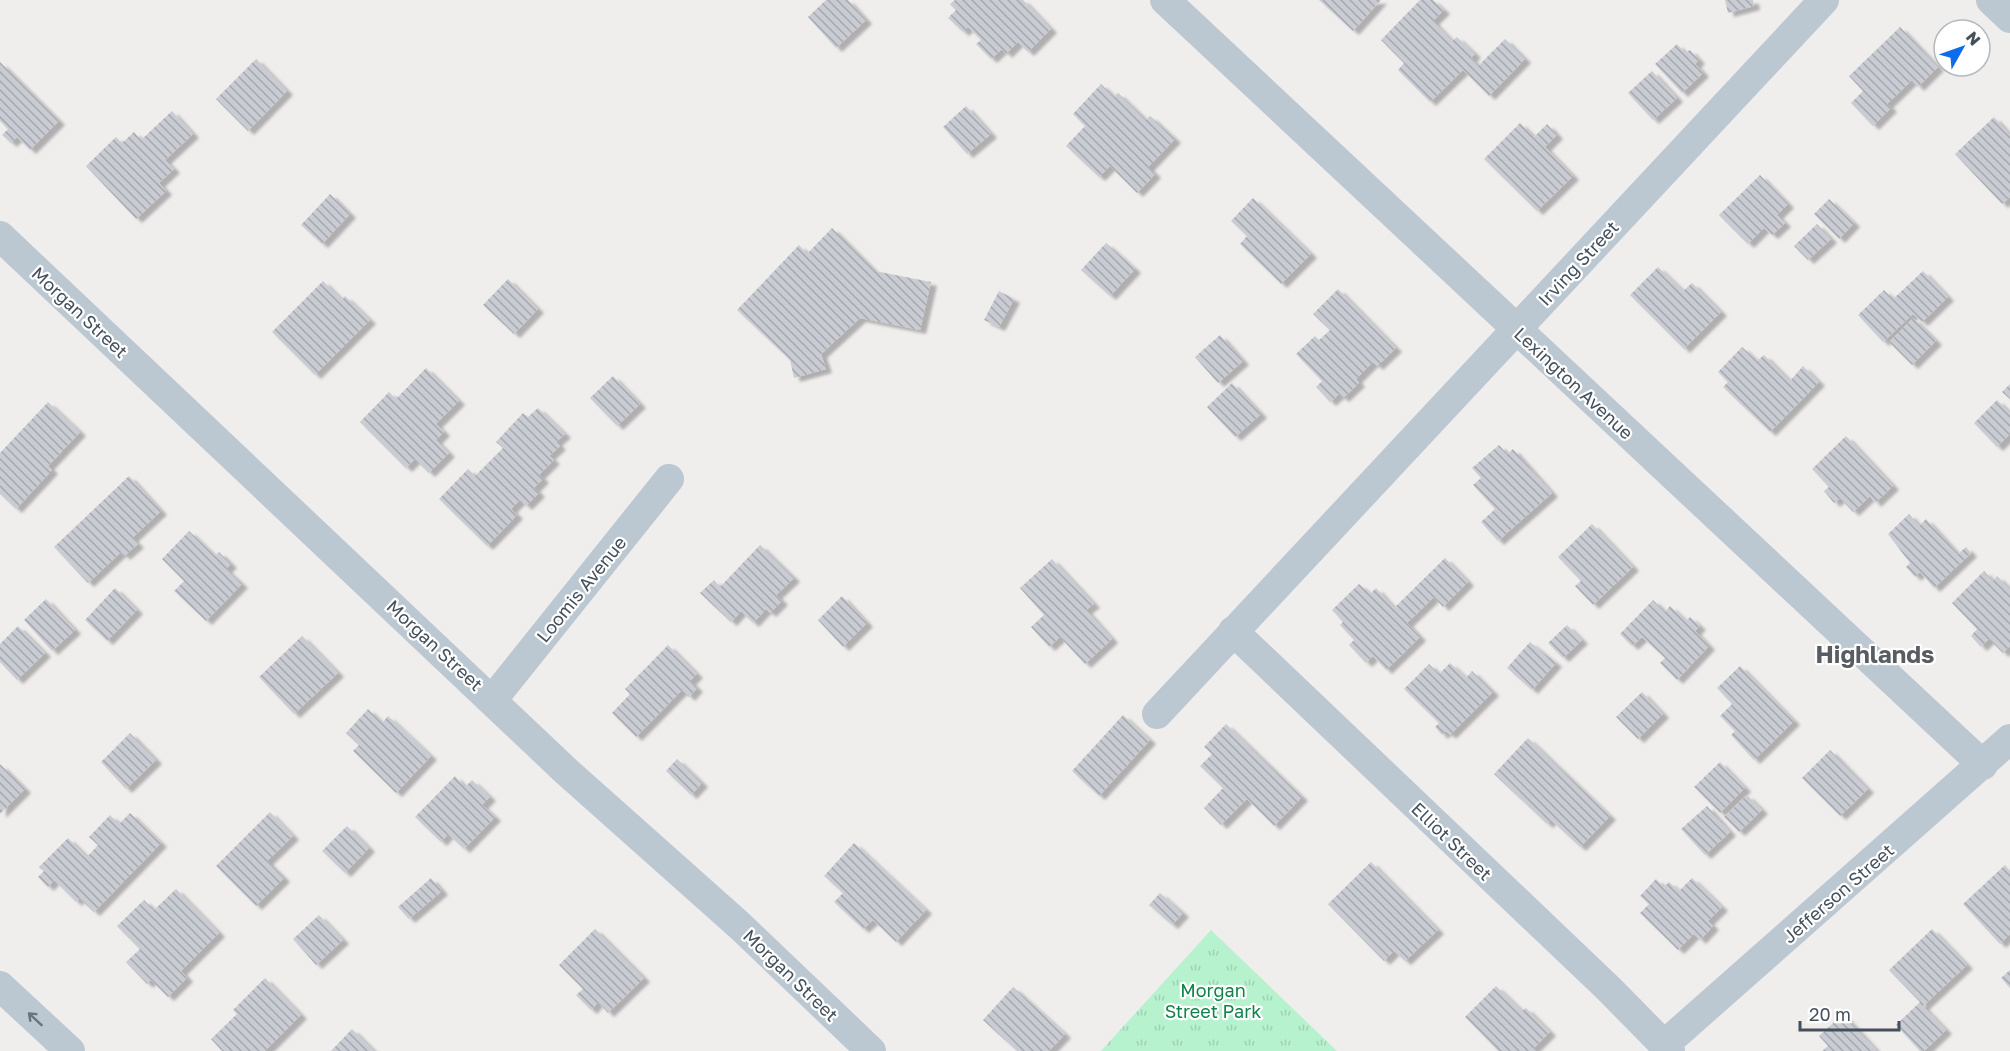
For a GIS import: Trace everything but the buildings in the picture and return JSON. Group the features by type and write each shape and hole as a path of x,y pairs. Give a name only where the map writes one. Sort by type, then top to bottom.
{"street":[{"name":"Lexington Avenue","path":"1165,0 1515,330 1737,533 1983,765"},
{"name":"Irving Street","path":"1157,714 1824,0"},
{"path":"1991,0 2010,18"},
{"name":"Morgan Street","path":"0,236 493,699 566,771 739,925 871,1051"},
{"name":"Loomis Avenue","path":"493,699 669,479"},
{"name":"Elliot Street","path":"1233,631 1610,989 1667,1048"},
{"name":"Jefferson Street","path":"1667,1048 2010,739"},
{"path":"0,986 70,1051"}],"green space":[{"name":"Morgan Street Park","path":"1211,930 1337,1051 1101,1051"}],"district":[{"name":"Highlands","path":"1875,653"}]}
